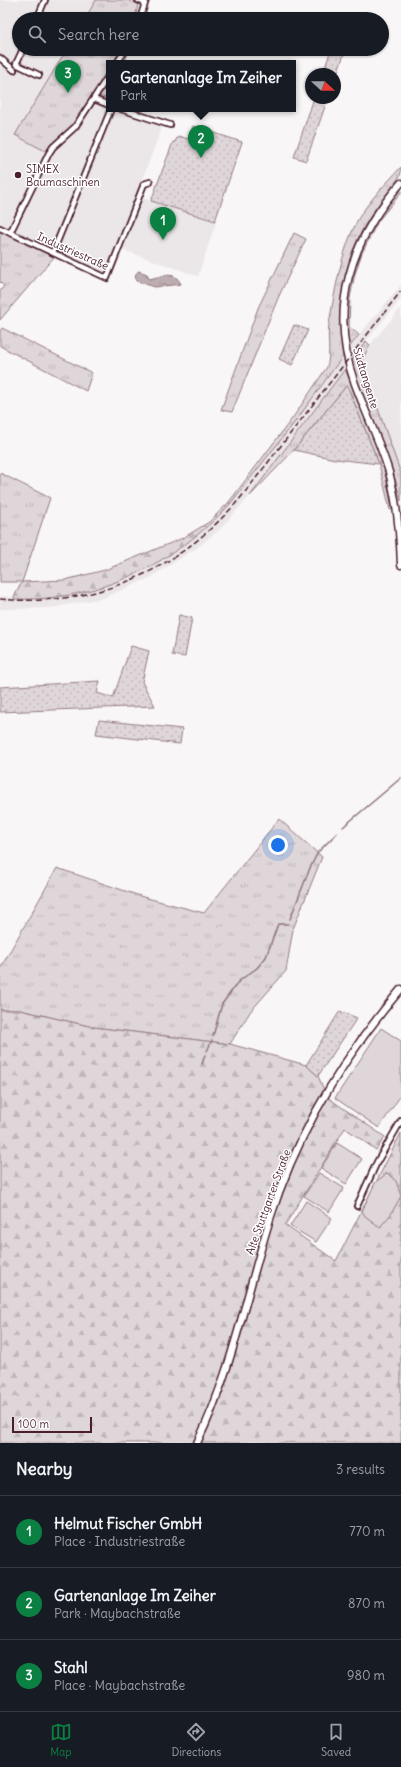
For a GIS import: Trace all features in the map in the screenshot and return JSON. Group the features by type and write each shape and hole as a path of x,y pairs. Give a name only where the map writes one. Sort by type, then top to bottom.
{"main road":[{"name":"Südtangente","path":"401,183 375,216 357,250 348,278 343,324 349,366 384,457 399,513 401,565"},
{"name":"Alte Stuttgarter Straße","path":"197,1443 220,1386 271,1217 299,1146 322,1100 346,1059 365,1032 401,989"}],"street":[{"path":"39,12 45,0"},
{"path":"138,0 146,1 142,12"},
{"path":"20,56 16,64 39,76"},
{"path":"0,58 14,70"},
{"path":"10,233 49,153 53,147 75,128 106,80"},
{"path":"94,99 106,104"},
{"path":"53,252 110,112"},
{"path":"130,112 170,125"},
{"name":"Industriestraße","path":"0,228 107,278 144,184 150,182"},
{"path":"357,1206 377,1162 401,1121"}],"shaded area":[{"path":"0,0 96,0 89,12 12,12 12,56 63,56 15,135 76,130 95,104 106,108 106,112 118,112 162,127 136,196 216,222 198,276 123,250 110,281 54,257 0,231"},
{"path":"401,285 401,299 366,341 250,496 218,531 198,547 150,578 103,598 51,608 0,609 0,596 30,599 128,578 179,549 192,539 230,504 298,418 359,335"},
{"path":"401,308 401,474 360,364 370,345"}],"green space":[{"path":"96,0 127,0 138,4 136,12 89,12"},
{"path":"63,56 127,56 126,60 106,60 106,98 100,96 76,130 49,153 15,135"},
{"path":"329,56 343,56 339,68 325,68"},
{"path":"312,104 326,104 306,161 294,157"},
{"path":"193,126 242,142 215,221 151,201 173,142 175,142 178,136 188,139"},
{"path":"401,167 400,176 375,208 359,236 352,252 343,286 341,303 340,320 343,356 298,418 230,504 229,502 294,416 327,367 329,356 329,324 339,271 351,233 366,207"},
{"path":"401,186 401,193 378,221 362,253 355,274 350,298 349,327 359,335 348,349 346,309 353,270 358,255 373,226"},
{"path":"0,231 54,257 0,320 0,291 4,286 0,282"},
{"path":"294,233 306,239 278,298 232,412 221,410 258,308"},
{"path":"294,325 308,330 292,365 279,359"},
{"path":"2,328 92,373 86,391 0,346 0,331"},
{"path":"366,341 370,345 360,364 401,474 401,501 392,469 350,363"},
{"path":"345,369 377,445 384,467 392,509 390,510 379,464 347,385 294,450 250,496"},
{"path":"347,385 379,464 335,459 294,450"},
{"path":"0,473 50,498 22,582 0,582"},
{"path":"229,502 230,504 209,525 185,544 160,561 133,575 105,586 76,594 46,598 15,599 14,597 22,582 65,580 105,570 183,538 209,522"},
{"path":"179,615 192,618 185,657 172,655"},
{"path":"131,646 149,651 142,682 155,706 0,712 0,687 100,681 97,693 113,698"},
{"path":"99,720 182,729 180,744 96,734"},
{"path":"279,819 322,857 293,929 286,971 250,1012 230,1044 93,1027 20,1010 0,1010 0,969 57,868 143,897 204,913"},
{"path":"0,1010 20,1010 93,1027 230,1044 306,1065 318,1076 327,1097 385,1137 376,1150 345,1128 285,1225 336,1261 401,1133 401,1443 0,1443"},
{"path":"340,1011 357,1018 318,1076 306,1065"},
{"path":"381,1028 401,1041 401,1095 379,1128 335,1098"},
{"path":"337,1143 362,1159 346,1184 321,1168"},
{"path":"319,1173 344,1188 329,1212 304,1196"},
{"path":"387,1173 396,1181 401,1196 391,1214 380,1227 365,1216 362,1211 375,1183"},
{"path":"306,1201 332,1218 316,1242 290,1226"}],"water":[{"path":"139,271 147,274 149,279 171,275 178,279 181,284 155,287 136,281 135,278"}],"waterway":[{"path":"343,827 401,778"},
{"path":"290,919 310,868 318,852 337,833"},
{"path":"213,1036 222,1004 239,981 257,968 266,957 278,924 288,924"},
{"path":"207,1051 212,1040"},
{"path":"202,1064 205,1055"}],"railway":[{"path":"0,599 36,600 70,597 103,590 134,579 164,563 192,545 218,522 242,496 401,291"}],"place":[{"name":"Stahl","path":"68,93"},
{"name":"Gartenanlage Im Zeiher","path":"201,158"},
{"name":"SIMEX Baumaschinen","path":"18,175"},
{"name":"Helmut Fischer GmbH","path":"163,240"}]}
